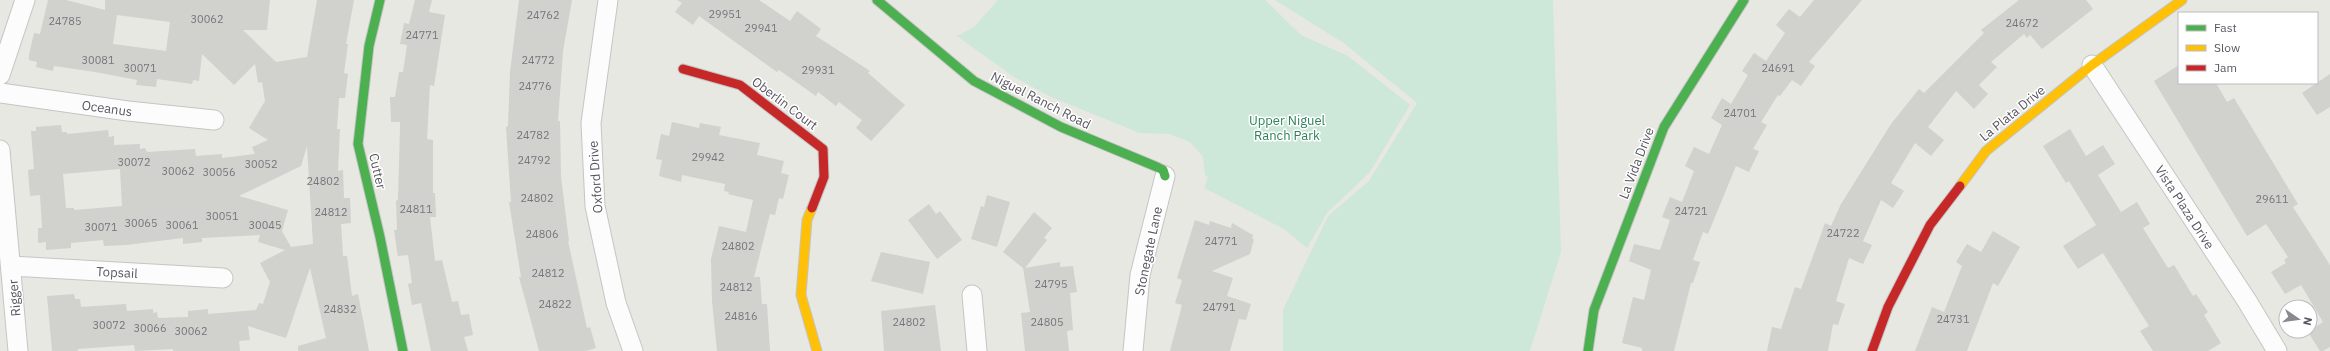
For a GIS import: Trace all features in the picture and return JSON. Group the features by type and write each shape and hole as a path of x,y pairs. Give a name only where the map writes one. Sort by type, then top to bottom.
{"street":[{"path":"0,75 25,0"},
{"name":"Cutter","path":"380,0 369,46 358,144 402,349"},
{"name":"Oxford Drive","path":"608,0 591,123 595,206 616,303 633,351"},
{"name":"Niguel Ranch Road","path":"877,0 974,81 1061,127 1157,167 1163,170 1165,176"},
{"name":"La Vida Drive","path":"1588,351 1594,310 1664,127 1744,0"},
{"name":"La Plata Drive","path":"1872,351 1888,307 1930,226 1986,151 2092,65 2182,0"},
{"name":"Vista Plaza Drive","path":"2092,65 2247,301 2277,351"},
{"name":"Oberlin Court","path":"683,69 740,85 823,149 824,177 807,220 801,295 817,351"},
{"name":"Oceanus","path":"0,92 128,111 214,120"},
{"name":"Rigger","path":"0,150 18,351"},
{"name":"Stonegate Lane","path":"1133,351 1140,275 1165,176"},
{"name":"Topsail","path":"11,266 223,278"},
{"path":"972,295 976,351"}],"green space":[{"name":"Upper Niguel Ranch Park","path":"998,0 1265,0 1301,35 1348,56 1410,105 1370,172 1327,213 1307,248 1284,229 1204,188 1208,177 1205,175 1203,157 1190,142 1169,134 1140,133 1051,97 1014,77 957,36 974,27"},
{"path":"1275,0 1553,0 1561,252 1530,351 1283,351 1283,310 1328,216 1369,181 1417,103 1345,44"}],"building":[{"path":"48,0 66,0 105,10 105,0 270,0 267,30 243,30 276,62 307,57 317,0 354,0 346,44 348,44 344,73 348,74 345,98 339,98 337,129 340,129 338,171 343,170 344,198 350,198 351,223 341,224 343,256 347,256 352,296 358,294 369,351 298,351 298,346 326,338 310,268 286,338 248,326 250,340 239,341 240,351 173,351 173,349 135,351 134,345 78,349 78,351 52,351 47,296 74,294 75,299 80,299 81,307 126,304 127,311 153,309 153,313 157,312 158,318 188,317 188,311 208,309 208,314 256,310 259,303 263,304 270,282 260,263 285,250 258,242 260,235 202,238 202,242 183,244 183,238 126,245 104,246 103,240 71,243 71,248 46,250 46,242 38,243 38,228 42,228 40,195 30,196 28,170 34,169 31,131 36,131 36,127 61,125 62,132 67,132 67,134 108,130 109,137 114,136 114,145 140,144 140,149 145,148 147,152 195,149 196,156 222,154 222,158 255,154 252,147 268,140 249,128 265,101 262,82 258,83 255,64 234,85 202,54 199,81 193,80 192,84 157,79 156,87 136,85 137,80 95,72 54,66 53,71 36,67 37,62 29,60 29,55 34,33 40,34","holes":["117,15 170,22 166,51 113,44","307,146 313,244 291,247 282,231 288,210 239,196 301,166","120,169 122,206 74,210 74,208 66,208 63,174"]},
{"path":"415,0 432,0 429,12 445,15 434,86 430,85 427,139 433,140 433,193 435,193 436,217 430,217 435,261 442,260 452,302 458,301 461,315 469,314 473,335 464,337 468,351 431,351 421,303 412,305 408,284 412,283 408,255 398,256 397,251 394,230 397,230 396,201 398,200 400,122 391,122 390,97 395,97 399,72 403,72 407,45 400,44 404,23 409,24"},
{"path":"519,0 572,0 563,51 558,121 560,121 561,177 568,241 587,328 590,327 596,348 586,351 539,351 519,277 521,277 509,202 511,202 506,127 508,126 510,72"},
{"path":"677,0 759,0 790,21 797,11 821,29 816,36 870,71 868,73 905,105 871,141 856,128 862,120 839,102 836,106 818,92 816,96 779,70 777,72 699,16 693,25 675,12 682,3"},
{"path":"1814,0 1862,0 1809,62 1815,66 1801,86 1792,80 1780,96 1778,95 1761,122 1767,125 1753,149 1759,151 1749,172 1736,166 1708,234 1703,232 1693,260 1700,262 1693,283 1691,283 1674,351 1642,351 1642,348 1622,343 1633,297 1644,300 1651,270 1629,261 1634,244 1660,250 1670,220 1662,217 1670,197 1682,202 1694,171 1685,166 1694,147 1709,154 1722,125 1711,118 1722,98 1731,104 1748,75 1742,71 1754,53 1766,61 1785,33 1776,25 1789,9 1800,17"},
{"path":"2019,0 2086,0 2093,9 2042,49 2030,35 2027,38 2024,34 1991,62 1997,67 1979,85 1988,94 1974,109 1956,91 1928,127 1944,140 1931,156 1915,143 1891,183 1904,191 1893,208 1881,200 1863,241 1872,245 1863,264 1849,258 1836,301 1845,304 1838,325 1833,324 1828,351 1767,351 1772,327 1781,329 1795,287 1801,289 1825,223 1831,226 1841,204 1891,124 1919,89 1924,93 1984,33 1981,30"},
{"path":"2178,66 2178,84 2217,84 2227,102 2234,98 2298,204 2293,207 2330,265 2330,347 2320,351 2312,339 2318,339 2318,325 2323,322 2318,314 2318,299 2309,299 2301,285 2285,294 2271,272 2286,263 2284,260 2288,257 2266,224 2247,236 2154,81"},
{"path":"2330,74 2330,107 2317,115 2302,93 2315,84 2318,84 2318,82"},
{"path":"672,122 699,128 700,123 721,127 719,135 760,143 757,155 784,161 781,173 789,175 783,199 779,198 775,215 770,214 754,277 760,277 762,304 767,304 770,351 717,351 712,301 711,259 719,226 746,232 753,200 728,194 729,192 724,191 725,184 682,175 681,182 659,176 662,160 656,159 661,134 669,136"},
{"path":"2070,129 2086,156 2103,145 2115,164 2098,175 2121,212 2137,202 2150,224 2143,228 2168,268 2174,265 2193,296 2196,294 2208,312 2204,315 2221,343 2208,351 2153,351 2140,331 2149,326 2103,253 2078,269 2063,246 2096,225 2069,181 2066,183 2043,146"},
{"path":"987,195 1010,202 997,247 971,239 981,206 984,207"},
{"path":"929,204 936,214 940,211 962,240 937,259 908,220"},
{"path":"1034,212 1052,228 1044,238 1047,240 1025,268 1060,262 1060,267 1073,266 1077,292 1070,293 1073,330 1067,331 1069,351 1025,351 1021,313 1030,312 1023,268 1003,252"},
{"path":"1195,220 1209,225 1210,221 1231,228 1232,223 1253,235 1252,239 1254,239 1250,254 1212,271 1233,278 1227,296 1251,304 1246,320 1239,319 1230,351 1170,351 1182,305 1175,303 1182,280 1177,278"},
{"path":"1993,231 2020,247 1998,286 1993,283 1967,351 1915,351 1932,307 1944,312 1962,266 1956,262 1967,244 1981,252"},
{"path":"881,252 930,262 923,294 871,281"},
{"path":"935,305 941,351 884,351 881,311"}],"traffic: fast":[{"path":"380,0 369,46 358,144 380,237 403,351"},
{"path":"877,0 974,81 1061,127 1157,167 1163,170 1165,176"},
{"path":"1588,351 1594,310 1664,127 1744,0"}],"traffic: slow":[{"path":"1960,186 1986,151 2092,65 2182,0"},
{"path":"812,208 807,220 801,295 817,351"}],"traffic: jam":[{"path":"683,69 740,85 823,149 824,177 812,208"},
{"path":"1872,351 1888,307 1930,225 1960,186"}]}
